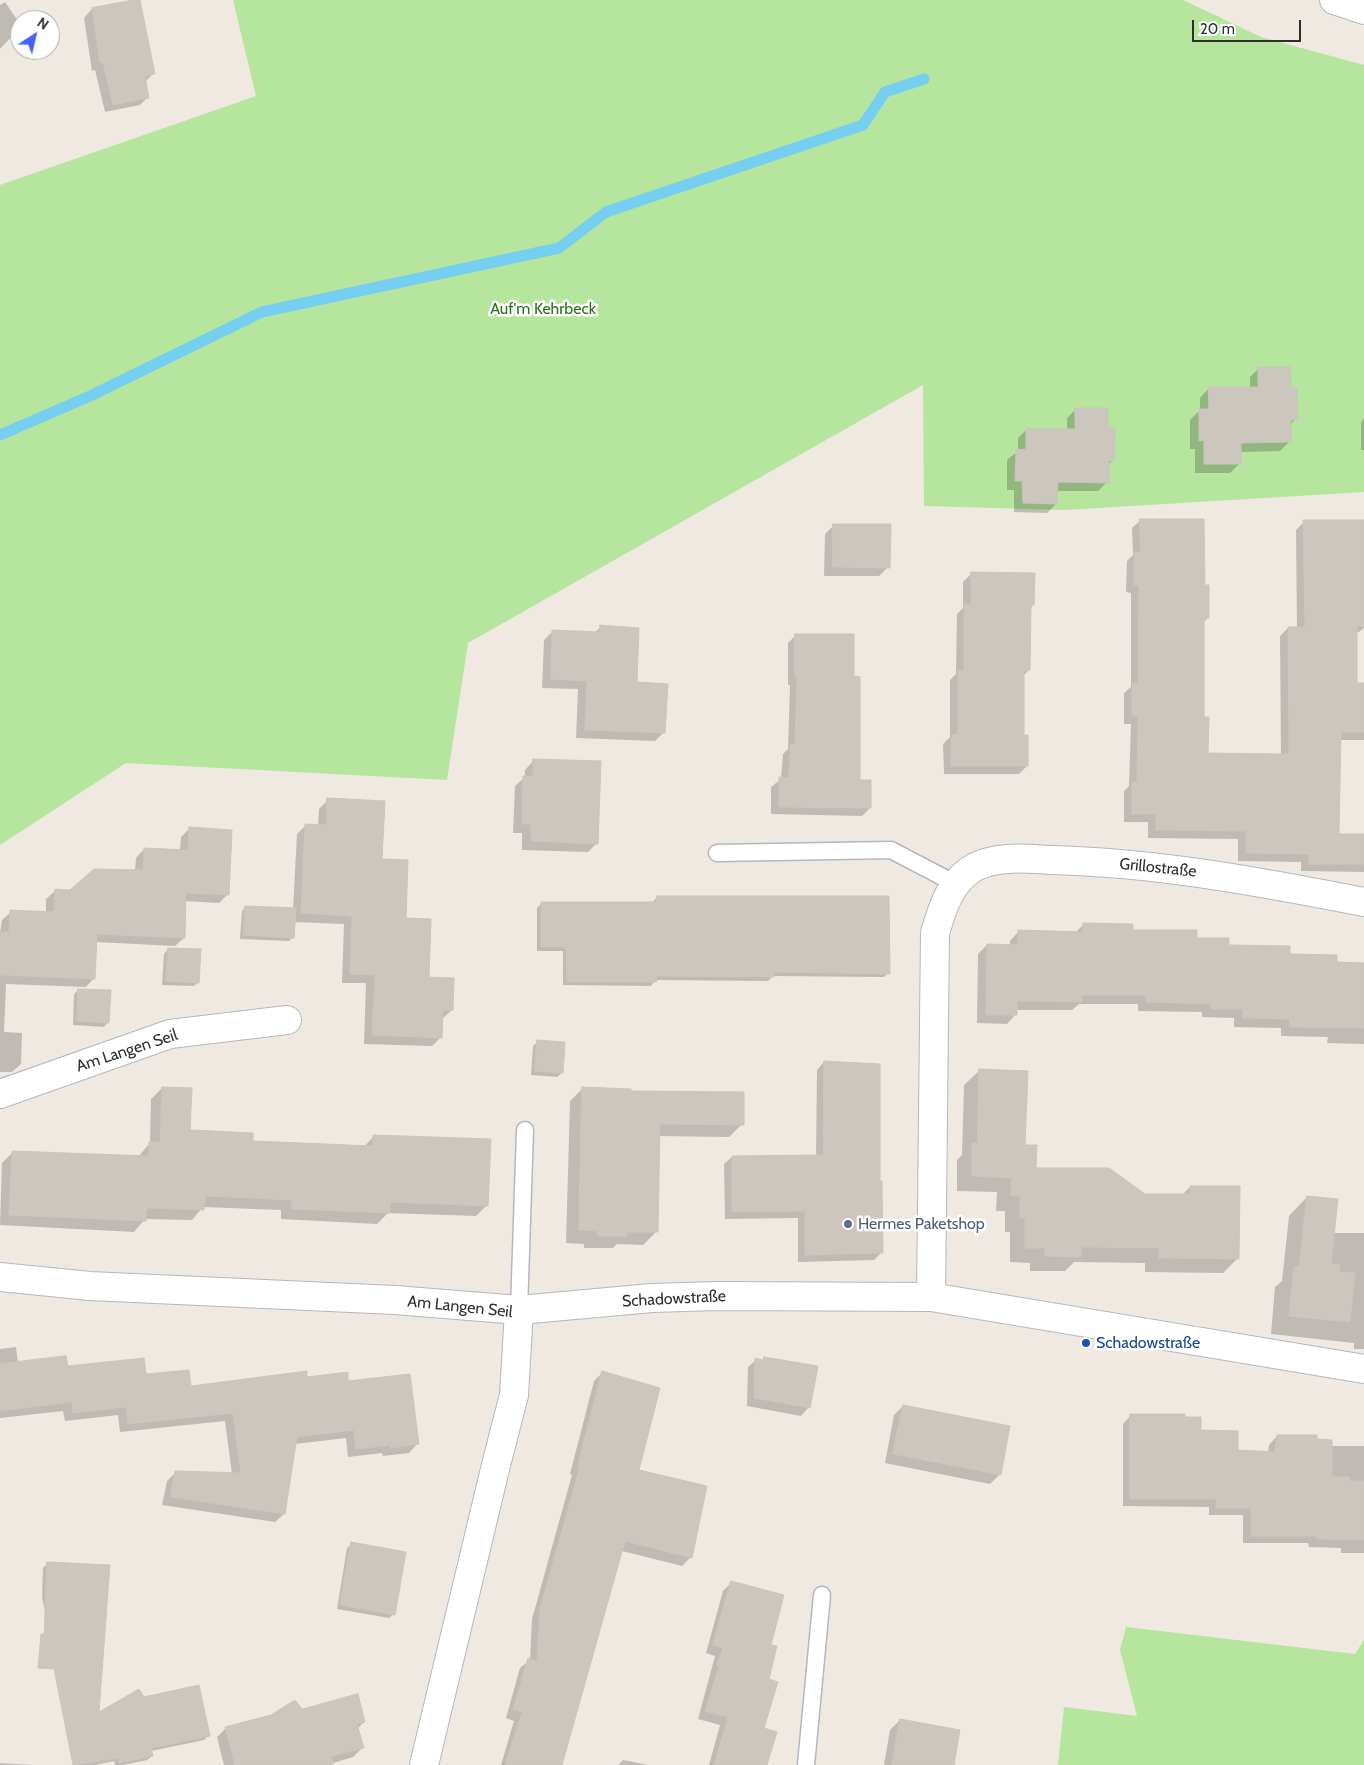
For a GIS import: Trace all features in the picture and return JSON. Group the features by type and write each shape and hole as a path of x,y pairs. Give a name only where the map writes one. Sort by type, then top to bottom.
{"street":[{"path":"1334,0 1364,10"},
{"name":"Grillostraße","path":"931,1297 935,933 944,904 956,884 974,868 994,860 1072,861 1168,868 1234,877 1364,902"},
{"name":"Am Langen Seil","path":"0,1094 170,1034 287,1020"},
{"name":"Am Langen Seil","path":"0,1277 90,1286 395,1300 519,1310 514,1396 424,1765"},
{"name":"Schadowstraße","path":"519,1310 652,1298 718,1296 931,1297 1364,1369"}],"lane":[{"path":"717,854 890,850 956,884"},
{"path":"519,1310 524,1130"},
{"path":"806,1765 822,1595"}],"green space":[{"name":"Auf'm Kehrbeck","path":"233,0 1183,0 1261,37 1364,65 1364,492 1065,510 924,506 923,385 468,643 447,780 126,763 0,845 0,185 256,96"},
{"path":"1126,1627 1355,1654 1364,1640 1364,1765 1058,1765 1064,1707 1137,1716 1120,1650"}],"building":[{"path":"140,0 155,74 145,76 149,98 113,105 103,62 100,63 92,8"},
{"path":"1258,367 1290,367 1291,388 1297,388 1298,420 1291,420 1291,442 1241,443 1241,464 1204,464 1204,440 1199,441 1199,409 1209,409 1208,387 1258,387"},
{"path":"1075,408 1108,408 1108,428 1115,428 1114,461 1109,461 1109,483 1058,482 1057,504 1023,503 1022,481 1015,481 1016,450 1026,449 1026,428 1075,429"},
{"path":"1140,519 1204,519 1205,585 1209,585 1209,618 1204,618 1204,717 1209,717 1208,753 1279,754 1289,754 1288,627 1305,627 1303,520 1364,520 1364,626 1357,626 1357,683 1364,683 1364,732 1341,732 1339,834 1364,834 1364,864 1309,864 1309,854 1246,853 1246,831 1156,830 1156,814 1132,814 1132,782 1137,782 1138,716 1132,716 1132,683 1138,683 1139,585 1134,585 1134,552 1140,552"},
{"path":"833,524 891,524 890,568 833,567"},
{"path":"971,572 1035,573 1034,605 1031,605 1030,670 1024,671 1024,735 1028,735 1028,766 951,766 951,735 958,734 958,671 964,670 964,604 971,604"},
{"path":"600,625 639,628 637,682 668,684 665,733 585,730 587,681 551,679 552,630 600,632"},
{"path":"795,634 854,634 854,676 860,677 860,780 871,780 871,808 779,807 779,777 789,778 790,745 795,744 797,677 795,677"},
{"path":"533,759 601,761 598,844 531,841 531,824 522,824 523,776 533,776"},
{"path":"327,798 385,801 382,859 408,860 406,918 431,919 429,977 454,978 453,1010 443,1010 442,1038 372,1035 375,975 350,974 352,916 301,913 305,824 326,825"},
{"path":"189,827 232,830 229,895 186,893 185,938 97,934 95,979 0,975 0,932 9,932 10,910 54,912 55,889 70,890 94,869 143,870 144,848 188,850"},
{"path":"657,896 889,896 890,974 774,972 774,977 656,976 657,982 567,982 566,947 541,947 541,902 656,902"},
{"path":"245,906 296,908 294,938 244,935"},
{"path":"1083,923 1133,924 1133,930 1197,930 1197,938 1229,938 1229,945 1290,946 1290,954 1337,955 1337,962 1364,963 1364,1028 1289,1027 1290,1019 1242,1018 1243,1009 1211,1009 1211,1004 1146,1002 1146,995 1082,995 1082,1002 1017,1001 1017,1015 986,1015 987,944 1018,945 1018,930 1083,932"},
{"path":"168,948 201,949 199,983 166,981"},
{"path":"78,989 111,990 109,1023 77,1021"},
{"path":"537,1040 565,1042 563,1073 535,1071"},
{"path":"824,1061 880,1064 880,1181 882,1181 883,1253 805,1255 805,1211 732,1212 732,1156 823,1155"},
{"path":"979,1069 1028,1071 1025,1145 1037,1145 1036,1168 1109,1168 1145,1194 1190,1194 1190,1186 1240,1186 1239,1259 1159,1258 1159,1248 1082,1247 1081,1257 1045,1256 1045,1248 1025,1248 1025,1218 1020,1218 1020,1196 1011,1196 1011,1178 972,1176 972,1143 977,1144"},
{"path":"162,1087 192,1088 190,1130 253,1133 253,1141 373,1146 373,1135 491,1139 488,1206 390,1202 390,1213 291,1209 292,1200 205,1196 204,1210 147,1208 146,1221 9,1215 12,1151 149,1156 149,1142 160,1142"},
{"path":"582,1087 631,1089 631,1091 744,1092 744,1125 660,1124 658,1232 627,1232 627,1236 597,1236 597,1231 579,1230"},
{"path":"1307,1196 1338,1199 1331,1264 1340,1265 1339,1272 1355,1273 1350,1322 1289,1316 1294,1267 1299,1267"},
{"path":"66,1356 68,1366 144,1358 146,1374 189,1370 191,1386 307,1371 307,1377 348,1372 348,1381 410,1374 419,1444 391,1448 391,1445 356,1449 354,1430 297,1437 285,1514 170,1497 175,1471 241,1473 233,1413 128,1424 126,1407 73,1413 72,1402 0,1411 0,1364"},
{"path":"764,1357 818,1366 810,1408 754,1398 755,1358 763,1360"},
{"path":"602,1371 660,1388 639,1470 707,1486 692,1558 625,1541 562,1765 505,1765 522,1712 513,1710 528,1658 537,1662 540,1609 580,1466 578,1466"},
{"path":"903,1405 1010,1426 1001,1475 893,1454"},
{"path":"1130,1414 1185,1414 1185,1417 1201,1417 1201,1430 1238,1431 1238,1450 1275,1452 1277,1435 1317,1435 1317,1439 1332,1440 1332,1477 1349,1477 1349,1481 1364,1481 1364,1540 1317,1539 1316,1536 1251,1536 1251,1508 1216,1508 1216,1499 1130,1499"},
{"path":"351,1542 406,1552 395,1615 340,1605"},
{"path":"47,1562 110,1565 99,1712 139,1689 144,1697 199,1685 210,1736 151,1748 153,1756 119,1763 118,1758 73,1765 54,1669 38,1668 41,1634 44,1634"},
{"path":"731,1581 784,1595 771,1645 777,1646 769,1679 778,1682 764,1728 777,1732 767,1765 714,1765 728,1717 705,1711 723,1648 713,1645"},
{"path":"358,1694 365,1722 357,1724 364,1748 331,1756 333,1765 235,1765 225,1727 271,1715 295,1700 302,1709"},
{"path":"900,1719 960,1730 954,1765 892,1765"}],"waterway":[{"path":"0,435 90,396 262,312 559,248 606,212 863,125 885,92 924,79"}],"place":[{"name":"Hermes Paketshop","path":"848,1224"},
{"name":"Schadowstraße","path":"1086,1343"}]}
